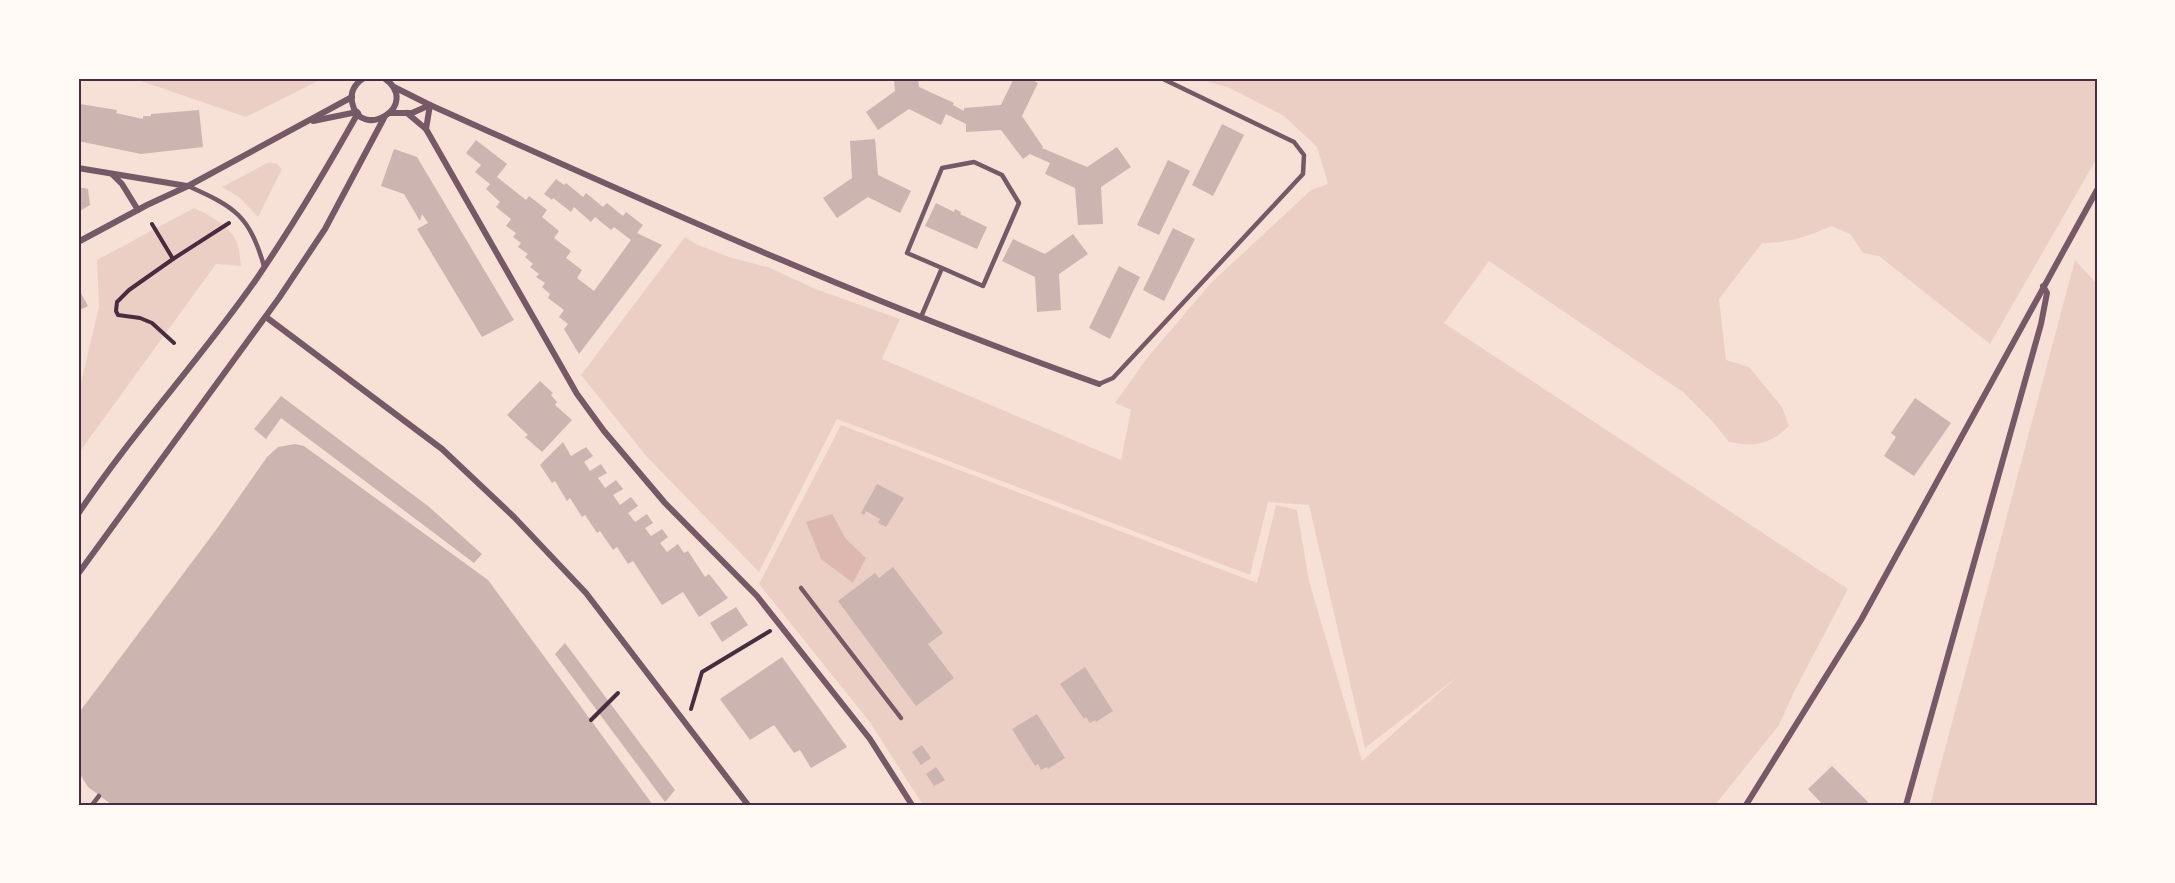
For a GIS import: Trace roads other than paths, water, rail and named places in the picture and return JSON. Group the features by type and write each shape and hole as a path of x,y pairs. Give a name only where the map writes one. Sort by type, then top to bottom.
{"street":[{"path":"78,242 188,186 352,96 357,83 364,78"},
{"path":"389,81 430,105 715,232 999,348 1099,384"},
{"path":"78,574 266,317 324,229 396,101 389,81"},
{"path":"352,96 358,113 370,120 412,113 430,105"},
{"path":"426,129 430,105"},
{"path":"303,124 358,113"},
{"path":"78,514 102,477 255,281 299,213 358,113"},
{"path":"407,113 426,129 577,394 604,431 665,503 756,596 870,739 912,805"},
{"path":"78,168 188,186"},
{"path":"113,175 122,184 138,210"},
{"path":"1746,805 1861,620 2097,190"},
{"path":"1906,805 2041,324 2047,293 2043,286"},
{"path":"266,317 416,429 464,468 529,532 586,593 748,805"}],"lane":[{"path":"1099,384 1113,378 1303,174 1304,155 1294,142 1161,78"},
{"path":"974,162 1002,175 1019,203 983,286 942,268 907,253 942,168 974,162"},
{"path":"188,186 225,203 240,214 257,242 264,266"},
{"path":"921,317 942,268"},
{"path":"801,588 901,718"},
{"path":"92,805 99,796"}]}
